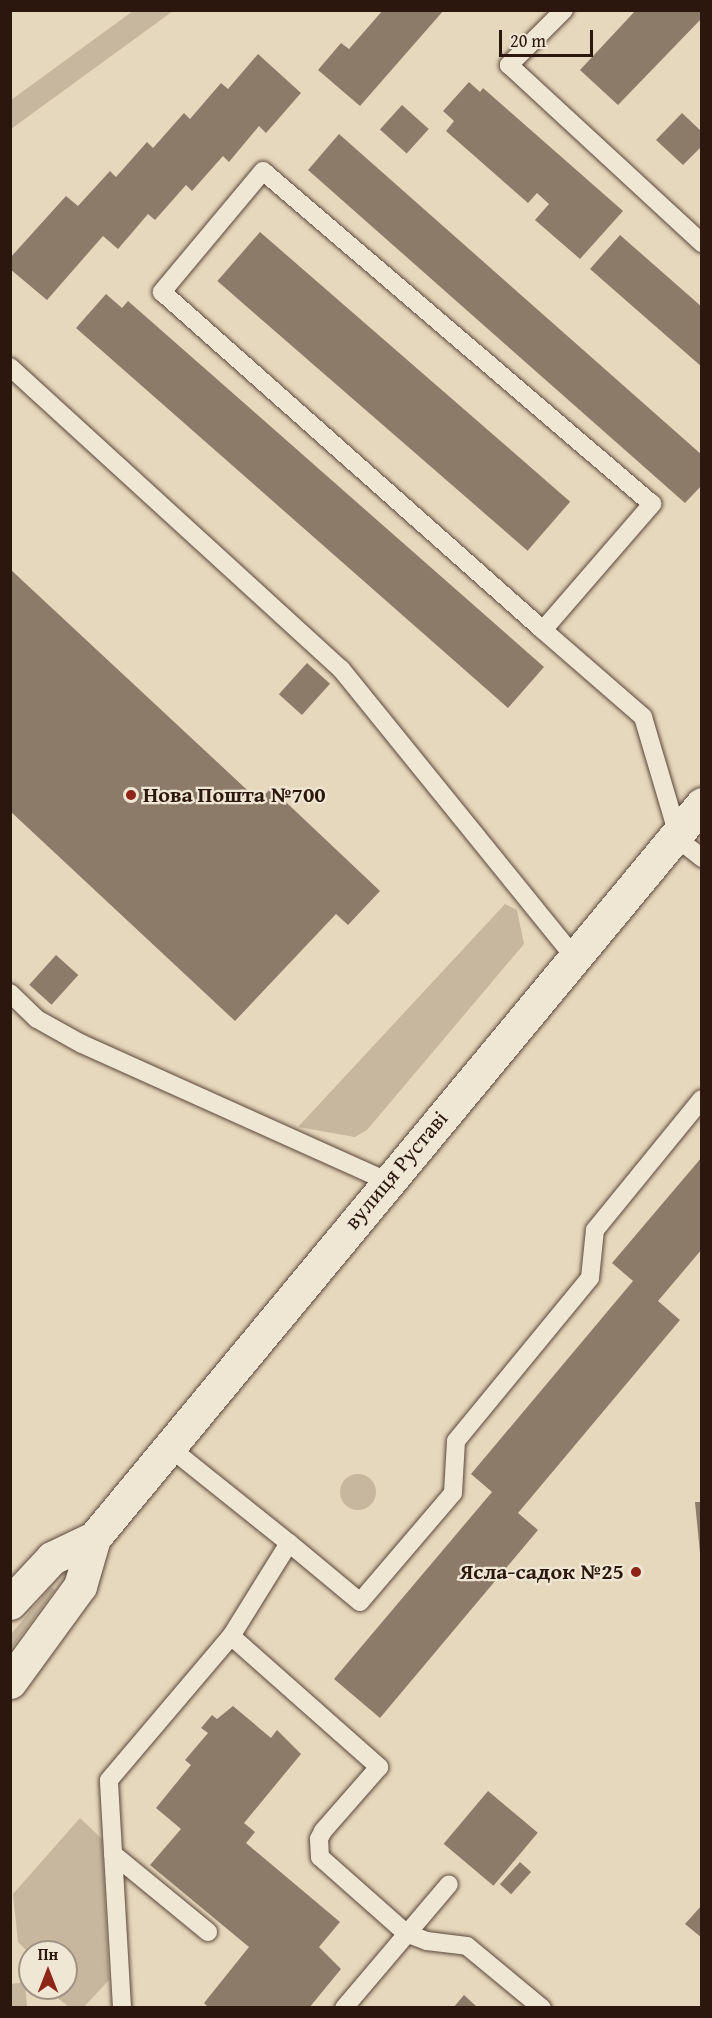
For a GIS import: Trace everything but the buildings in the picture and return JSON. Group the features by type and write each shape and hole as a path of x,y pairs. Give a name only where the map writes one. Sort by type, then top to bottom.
{"main road":[{"name":"вулиця Руставі","path":"94,1538 387,1181 702,804"},
{"path":"10,1603 52,1558 94,1538"},
{"path":"10,1682 80,1586 94,1538"}],"lane":[{"path":"564,10 509,65 702,243"},
{"path":"543,630 652,504 263,171 162,292 543,630 643,717 676,834 702,858"},
{"path":"10,367 341,669 574,957"},
{"path":"10,993 37,1019 82,1044 387,1181"},
{"path":"169,1447 360,1602 453,1493 456,1441 590,1278 595,1230 702,1099"},
{"path":"122,2007 109,1780 231,1636 289,1543"},
{"path":"231,1636 379,1767 323,1831 318,1848 326,1864 406,1933 427,1941 468,1946 542,2007"},
{"path":"113,1854 208,1932"},
{"path":"344,2007 449,1884"}],"shaded area":[{"path":"133,11 173,11 11,129 11,100"},
{"path":"505,904 517,910 524,944 367,1130 355,1137 298,1127"},
{"path":"358,1474 371,1479 376,1492 371,1505 358,1510 345,1505 340,1492 345,1479"},
{"path":"51,1587 55,1590 11,1649 11,1634"},
{"path":"80,1818 102,1839 109,1980 84,2007 69,2007 60,2000 78,2000 78,1940 18,1940 18,1942 13,1894"},
{"path":"18,1983 18,2000 26,2000 27,2007 11,2007 11,1984"}],"place":[{"name":"Нова Пошта №700","path":"131,795"},
{"name":"Ясла-садок №25","path":"636,1572"}]}
